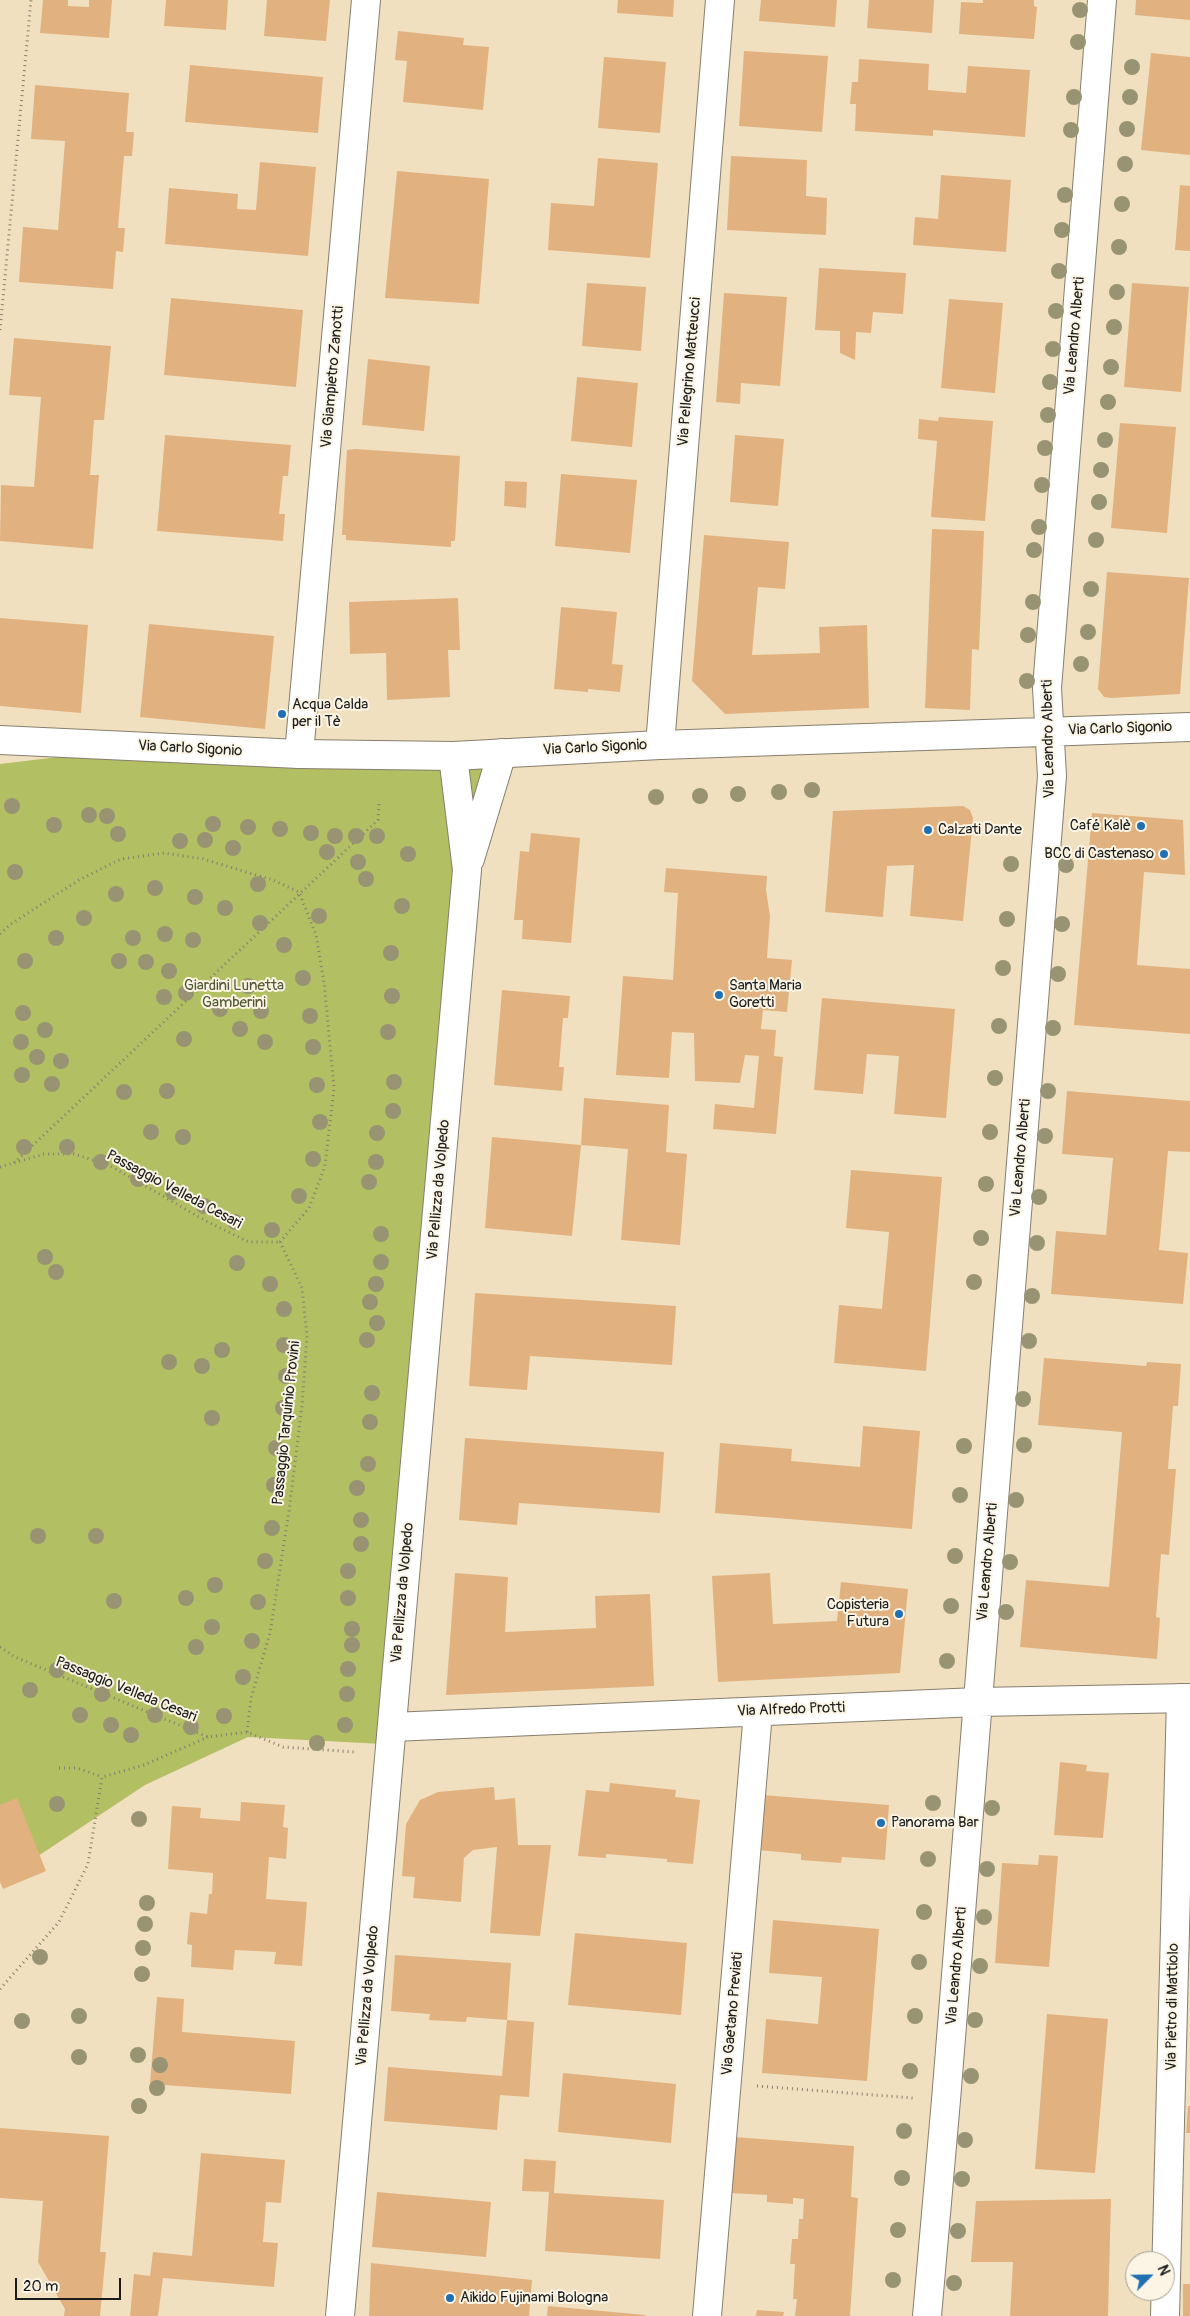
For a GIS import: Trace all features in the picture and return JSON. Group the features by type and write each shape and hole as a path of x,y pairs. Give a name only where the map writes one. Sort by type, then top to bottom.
{"street":[{"name":"Via Giampietro Zanotti","path":"299,754 366,0"},
{"name":"Via Pellegrino Matteucci","path":"660,745 720,0"},
{"name":"Via Leandro Alberti","path":"927,2316 1052,776 1047,688 1102,0"},
{"name":"Via Carlo Sigonio","path":"0,740 299,754 453,756 660,745 1190,727"},
{"name":"Via Pellizza da Volpedo","path":"340,2316 467,870 502,753"},
{"name":"Via Pellizza da Volpedo","path":"453,756 467,870"},
{"name":"Via Alfredo Protti","path":"392,1727 978,1702 1186,1698"},
{"name":"Via Pietro di Mattiolo","path":"1165,2316 1186,1698"},
{"name":"Via Gaetano Previati","path":"707,2316 758,1712"}],"path":[{"path":"0,330 31,0"},
{"path":"14,1163 299,892 378,820 379,803"},
{"path":"0,934 11,924 79,880 122,860 155,855 164,854 203,859 273,880 299,892 316,935 324,982 334,1088 324,1166 309,1208 280,1242"},
{"name":"Passaggio Velleda Cesari","path":"0,1167 44,1154 74,1154 109,1165 206,1221 249,1242 280,1242"},
{"name":"Passaggio Tarquinio Provini","path":"247,1732 251,1698 270,1633 290,1511 302,1406 307,1336 302,1288 280,1242"},
{"name":"Passaggio Velleda Cesari","path":"0,1647 15,1657 208,1736 247,1732"},
{"path":"247,1732 283,1747 355,1752"},
{"path":"59,1768 77,1768 102,1777 144,1765 208,1736"},
{"path":"0,1990 59,1922 88,1864 102,1777"},
{"path":"727,2084 946,2100"}],"green space":[{"name":"Giardini Lunetta Gamberini","path":"75,755 488,768 402,1745 248,1737 145,1785 8,1876 0,1860 0,764"}],"building":[{"path":"43,0 68,0 68,6 89,7 89,0 112,0 109,38 40,33"},
{"path":"166,0 228,0 226,30 164,26"},
{"path":"267,0 330,0 326,41 264,36"},
{"path":"618,0 674,0 673,17 617,13"},
{"path":"761,0 837,0 835,27 759,21"},
{"path":"869,0 934,0 932,33 867,28"},
{"path":"983,0 1034,0 1034,6 1037,7 1034,39 959,34 961,2 983,3"},
{"path":"1136,0 1190,0 1190,20 1135,15"},
{"path":"398,31 464,38 463,45 489,47 483,110 403,102 407,61 395,60"},
{"path":"744,51 828,56 822,132 739,126"},
{"path":"1151,53 1190,57 1190,155 1141,150"},
{"path":"604,57 666,62 660,133 598,128"},
{"path":"859,59 929,64 928,90 966,93 968,66 1030,70 1025,137 933,130 933,136 855,131 856,104 850,104 852,82 858,82"},
{"path":"190,65 323,77 318,133 185,122"},
{"path":"35,85 129,93 126,132 134,132 132,156 124,156 118,228 125,228 123,252 116,251 113,289 19,282 23,227 58,230 65,141 31,139"},
{"path":"731,156 807,160 806,196 827,198 826,235 727,230"},
{"path":"598,158 658,163 650,258 548,250 551,203 594,206"},
{"path":"260,162 316,167 308,256 165,244 169,188 238,194 237,209 256,210"},
{"path":"397,171 489,179 479,304 385,298"},
{"path":"941,175 1011,180 1006,252 913,245 915,217 938,219"},
{"path":"1180,185 1190,186 1190,251 1175,250"},
{"path":"819,268 906,273 903,314 873,312 871,333 856,332 855,360 840,353 840,331 815,330"},
{"path":"587,283 646,287 641,351 582,346"},
{"path":"1132,283 1189,287 1181,392 1124,387"},
{"path":"724,293 787,297 780,386 741,383 740,404 716,402"},
{"path":"171,298 303,310 296,387 164,375"},
{"path":"949,299 1003,303 995,393 941,388"},
{"path":"14,338 111,346 104,420 94,420 90,475 99,475 93,549 0,541 1,485 34,487 41,397 9,395"},
{"path":"368,359 430,366 424,431 362,425"},
{"path":"577,377 638,383 632,447 571,441"},
{"path":"939,417 993,421 985,521 931,517 937,441 918,439 919,419 938,421"},
{"path":"1120,423 1176,427 1167,533 1111,528"},
{"path":"165,435 291,445 288,476 283,476 279,514 285,514 283,541 157,531"},
{"path":"735,435 784,439 778,506 730,502"},
{"path":"347,450 460,456 455,541 451,541 451,547 346,540 346,535 342,535"},
{"path":"561,474 637,480 630,553 555,546"},
{"path":"505,481 527,482 526,508 504,506"},
{"path":"932,529 984,531 979,650 972,649 970,710 925,708"},
{"path":"704,535 789,542 785,589 758,587 752,655 820,653 819,627 867,625 869,708 725,714 692,681"},
{"path":"1107,572 1189,578 1180,694 1111,698 1104,697 1098,689"},
{"path":"458,598 460,650 448,650 450,697 387,700 386,653 350,654 349,602"},
{"path":"561,607 617,612 612,664 623,665 620,692 588,689 588,692 554,689"},
{"path":"0,618 88,625 81,713 0,706"},
{"path":"149,624 274,636 265,729 140,717"},
{"path":"963,806 970,810 973,818 963,921 910,916 914,865 887,866 883,917 825,912 833,811"},
{"path":"1092,813 1183,820 1185,875 1144,872 1137,965 1190,969 1190,1034 1074,1025"},
{"path":"531,833 580,838 571,943 522,939 523,920 514,920 520,851 529,852"},
{"path":"666,868 767,876 766,890 770,916 767,958 792,960 787,1012 763,1010 761,1029 776,1030 774,1056 783,1057 776,1134 713,1129 715,1104 754,1108 759,1056 745,1055 740,1083 695,1081 694,1033 672,1032 669,1078 616,1075 623,976 673,980 678,893 664,892"},
{"path":"502,990 570,996 568,1018 563,1018 559,1067 564,1067 562,1091 494,1085"},
{"path":"822,998 955,1009 946,1118 894,1114 899,1056 867,1054 863,1094 814,1090"},
{"path":"1067,1091 1190,1101 1190,1152 1168,1151 1159,1250 1188,1253 1183,1304 1051,1294 1056,1231 1106,1235 1113,1158 1062,1154"},
{"path":"584,1098 669,1105 666,1152 687,1154 680,1245 621,1240 628,1149 581,1145"},
{"path":"492,1137 581,1145 572,1236 485,1228"},
{"path":"851,1170 942,1177 926,1371 834,1363 839,1305 882,1309 889,1232 846,1228"},
{"path":"475,1293 676,1306 672,1365 530,1356 527,1390 469,1386"},
{"path":"1044,1358 1146,1366 1147,1362 1181,1364 1178,1406 1173,1406 1168,1469 1176,1469 1169,1555 1161,1554 1156,1617 1160,1618 1157,1659 1020,1647 1026,1580 1109,1587 1122,1432 1038,1425"},
{"path":"863,1426 920,1431 912,1529 715,1513 720,1443 792,1449 791,1461 860,1467"},
{"path":"465,1438 664,1452 660,1513 519,1503 517,1525 459,1520"},
{"path":"455,1573 508,1577 505,1632 596,1628 595,1596 650,1594 654,1686 446,1695"},
{"path":"770,1573 773,1624 837,1621 841,1582 908,1589 900,1673 718,1682 712,1576"},
{"path":"1060,1762 1087,1765 1086,1771 1109,1773 1103,1838 1054,1835"},
{"path":"610,1783 676,1790 675,1797 700,1800 693,1864 667,1862 667,1859 606,1854 606,1858 578,1856 586,1790 609,1792"},
{"path":"494,1787 495,1800 515,1798 518,1845 551,1845 540,1936 490,1933 497,1847 473,1850 464,1858 461,1902 413,1898 415,1877 402,1876 406,1824 420,1800 438,1792"},
{"path":"762,1795 889,1805 885,1860 842,1857 841,1863 801,1860 801,1854 758,1850"},
{"path":"17,1798 46,1871 3,1889 0,1882 0,1805"},
{"path":"241,1802 285,1805 283,1827 288,1828 286,1859 269,1857 266,1899 307,1902 302,1966 274,1964 276,1952 235,1950 233,1970 191,1967 192,1945 187,1944 190,1912 207,1914 209,1894 212,1894 213,1873 168,1869 172,1806 201,1808 200,1818 240,1821"},
{"path":"1039,1855 1058,1856 1049,1967 995,1963 1002,1863 1038,1865"},
{"path":"773,1920 879,1929 867,2081 762,2073 766,2019 818,2024 822,1977 769,1973"},
{"path":"575,1933 687,1943 681,2015 568,2005"},
{"path":"395,1955 511,1963 507,2020 467,2017 466,2022 429,2020 430,2014 391,2011"},
{"path":"157,1997 184,1999 182,2032 295,2041 291,2094 150,2084"},
{"path":"1047,2014 1108,2019 1095,2173 1035,2169"},
{"path":"507,2020 534,2022 529,2097 500,2095 497,2130 384,2121 388,2067 502,2076"},
{"path":"563,2073 676,2084 671,2143 558,2132"},
{"path":"1188,2106 1190,2106 1190,2133 1186,2133"},
{"path":"0,2128 109,2136 100,2252 106,2252 100,2316 64,2316 65,2309 38,2262 43,2201 0,2198"},
{"path":"734,2137 854,2146 851,2197 858,2198 850,2316 795,2316 797,2299 793,2299 795,2264 790,2264 792,2239 798,2239 799,2219 803,2219 804,2199 793,2198 793,2204 767,2202 767,2195 729,2193"},
{"path":"201,2153 285,2160 281,2203 266,2202 263,2242 278,2243 274,2287 163,2278 158,2316 130,2316 134,2274 150,2276 153,2252 192,2256"},
{"path":"524,2159 556,2161 554,2193 664,2200 660,2259 545,2251 549,2192 522,2191"},
{"path":"377,2192 491,2202 486,2257 372,2247"},
{"path":"1111,2199 1108,2316 1010,2316 1013,2262 971,2262 976,2201"},
{"name":"Aikido Fujinami Bologna","path":"371,2263 532,2280 529,2316 369,2316"},
{"path":"1183,2284 1190,2284 1190,2316 1183,2316"},
{"path":"548,2306 645,2315 645,2316 547,2316"},
{"path":"757,2310 784,2312 783,2316 756,2316"}],"place":[{"name":"Acqua Calda per il Tè","path":"282,714"},
{"name":"Café Kalè","path":"1141,826"},
{"name":"Calzati Dante","path":"928,830"},
{"name":"BCC di Castenaso","path":"1164,854"},
{"name":"Santa Maria Goretti","path":"719,995"},
{"name":"Copisteria Futura","path":"899,1614"},
{"name":"Panorama Bar","path":"881,1823"},
{"name":"Aikido Fujinami Bologna","path":"450,2298"}]}
